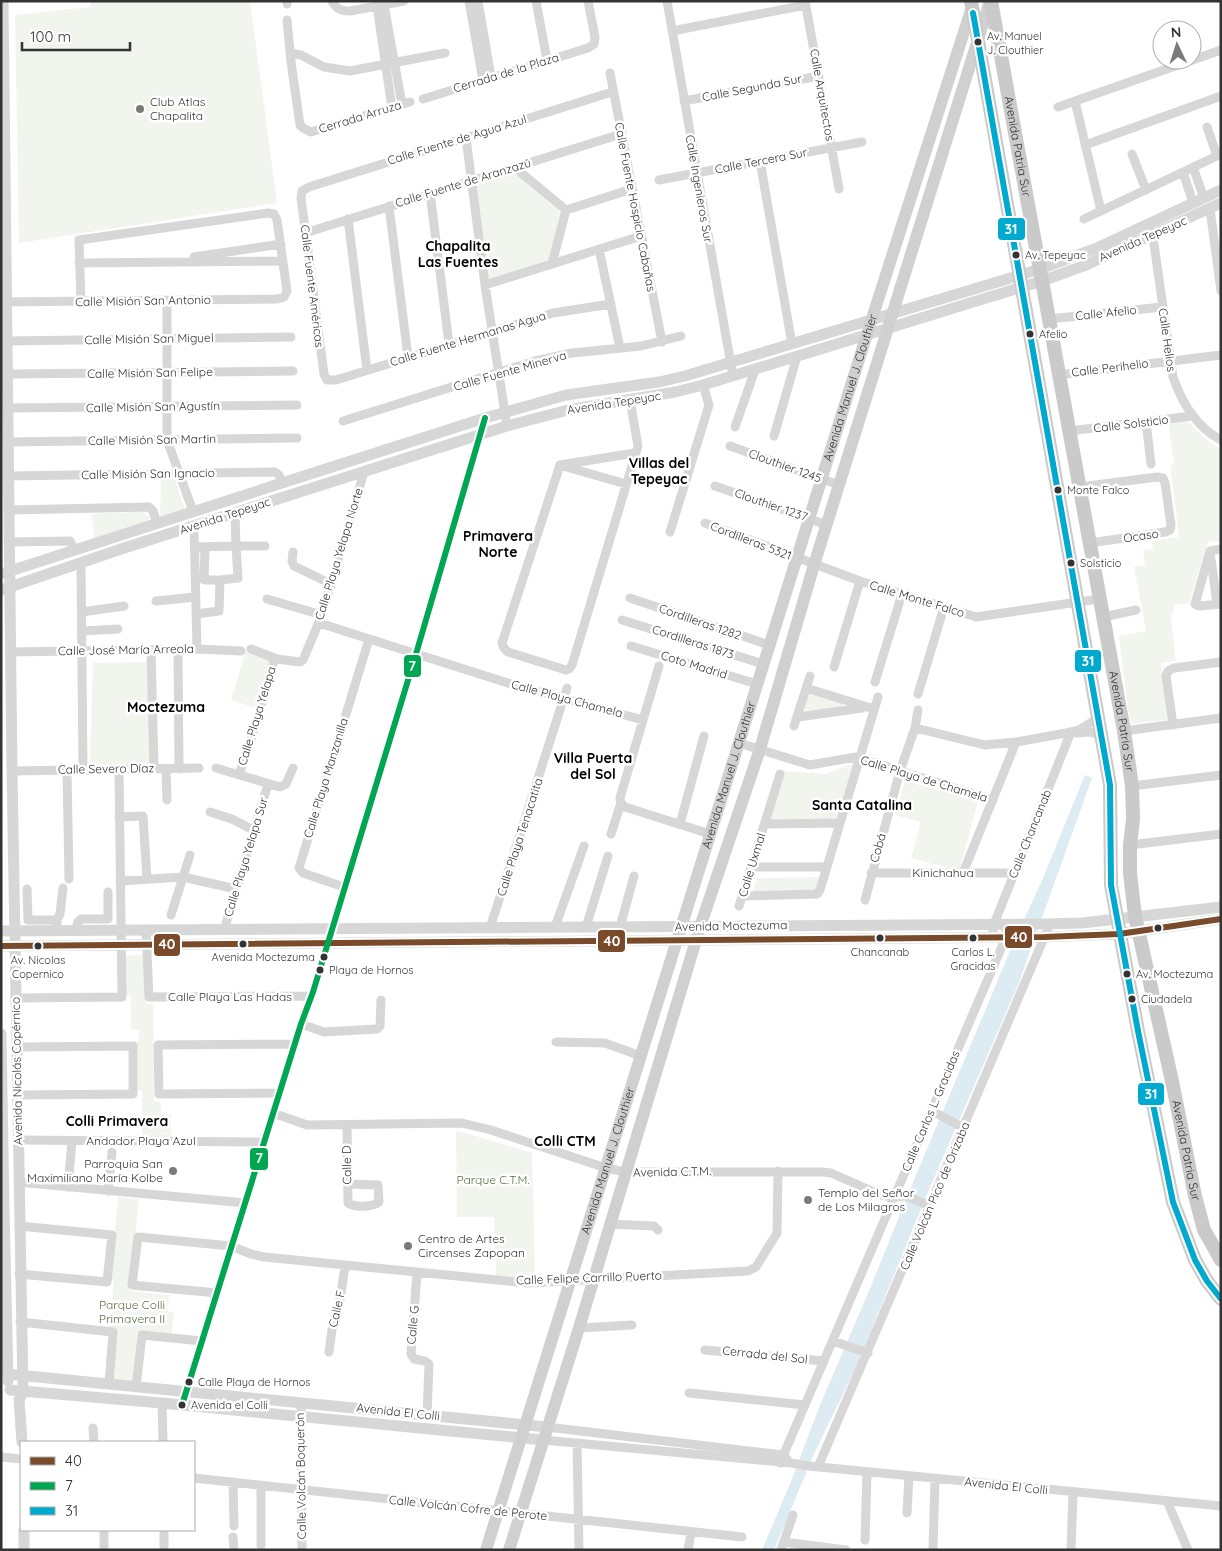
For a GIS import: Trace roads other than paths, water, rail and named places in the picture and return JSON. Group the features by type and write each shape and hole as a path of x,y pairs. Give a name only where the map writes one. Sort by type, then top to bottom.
{"main road":[{"name":"Avenida Manuel J. Clouthier","path":"509,1550 700,927 760,749 814,565 991,1"},
{"name":"Avenida Patria Sur","path":"991,1 1124,731 1132,786 1133,819 1130,845 1130,873 1135,916 1172,1081 1194,1196 1208,1237 1221,1260"},
{"name":"Avenida Manuel J. Clouthier","path":"486,1550 972,3"},
{"name":"Avenida Patria Sur","path":"972,3 1110,786 1111,885 1116,919 1173,1202 1185,1237 1200,1269 1221,1299"},
{"path":"827,460 846,465"},
{"path":"775,626 794,632"},
{"path":"1177,1214 1195,1233 1208,1237 1200,1254 1200,1269"}],"street":[{"name":"Avenida Nicolás Copérnico","path":"4,1 2,32 4,302 8,374 9,510 9,542 5,589 11,652 22,1441"},
{"path":"333,4 342,11 350,11 404,1"},
{"path":"469,1 487,79"},
{"path":"478,1 487,79"},
{"path":"536,1 547,60"},
{"name":"Cerrada de la Plaza","path":"423,99 588,48 594,44 595,37 588,1"},
{"name":"Calle Ingenieros Sur","path":"667,1 733,376"},
{"path":"672,31 806,3"},
{"name":"Calle Arquitectos","path":"806,3 839,189"},
{"path":"380,6 395,63"},
{"path":"380,6 385,65 392,108"},
{"path":"287,20 290,53 301,55 324,67 335,70 350,71 445,53"},
{"path":"1058,107 1221,50"},
{"name":"Cerrada Arruza","path":"290,53 300,125 311,132 406,103 395,63"},
{"name":"Calle Fuente Hospicio Cabañas","path":"610,73 613,85 612,92 662,342"},
{"name":"Calle Segunda Sur","path":"684,101 819,76"},
{"name":"Calle Fuente de Agua Azul","path":"302,191 309,187 612,92"},
{"path":"1085,144 1221,96"},
{"path":"1075,101 1101,211"},
{"path":"1084,219 1219,155 1207,127"},
{"name":"Calle Fuente de Aranzazú","path":"305,233 621,134"},
{"path":"466,138 485,285 507,426"},
{"name":"Calle Tercera Sur","path":"659,180 862,142"},
{"path":"1132,154 1146,190"},
{"path":"760,161 792,344"},
{"path":"514,167 566,210"},
{"path":"1193,167 1198,200"},
{"path":"1183,172 1198,200"},
{"path":"566,210 632,189"},
{"name":"Avenida Tepeyac","path":"1041,275 1221,190"},
{"name":"Calle Fuente Américas","path":"302,191 305,233 324,374 328,380"},
{"path":"430,193 449,344"},
{"name":"Avenida Tepeyac","path":"5,589 128,547 480,434 568,410 675,392 703,385 889,327 1021,281 1086,265 1221,203"},
{"path":"389,206 408,357"},
{"path":"1210,209 1221,291"},
{"path":"552,264 566,210"},
{"path":"79,263 283,261 277,220 274,214 268,213 78,240 79,263 81,302"},
{"path":"348,219 367,370"},
{"name":"Calle Helios","path":"1151,223 1170,361 1178,393 1192,416 1221,440"},
{"path":"485,285 641,236"},
{"path":"161,262 281,244"},
{"path":"599,249 620,348"},
{"name":"Calle Misión San Antonio","path":"4,302 284,298 287,291 283,261"},
{"name":"Avenida Tepeyac","path":"5,573 157,522 566,394 659,382 792,344 872,318 1021,281"},
{"path":"167,301 167,440 192,511"},
{"name":"Calle Fuente Hermanas Agua","path":"328,380 332,381 553,313 610,304"},
{"name":"Calle Afelio","path":"1049,319 1162,307"},
{"name":"Calle Fuente Minerva","path":"343,421 535,361 563,355 641,346 681,336"},
{"name":"Calle Misión San Miguel","path":"7,341 291,337"},
{"name":"Calle Perihelio","path":"1058,375 1221,355"},
{"path":"774,436 797,356"},
{"path":"735,427 755,370"},
{"name":"Calle Misión San Felipe","path":"8,374 293,372"},
{"path":"670,532 709,405 703,385"},
{"path":"560,465 502,643 508,652 562,669 569,669 572,665 638,446 630,400"},
{"name":"Calle Misión San Agustín","path":"8,408 297,406"},
{"name":"Calle Solsticio","path":"1069,431 1192,416"},
{"path":"182,1405 328,942 416,654 485,418"},
{"path":"1146,422 1151,464"},
{"name":"Calle Misión San Martin","path":"8,442 296,438"},
{"name":"Clouthier 1245","path":"730,446 839,485"},
{"path":"560,465 635,453"},
{"path":"560,465 626,484"},
{"name":"Calle Misión San Ignacio","path":"8,476 275,472 279,475 282,483"},
{"name":"Calle Playa Yelapa Norte","path":"277,659 302,662 321,619 364,472"},
{"name":"Ocaso","path":"1080,487 1157,477 1163,478 1165,483 1171,525 1170,530 1090,543"},
{"name":"Clouthier 1237","path":"715,486 827,525"},
{"path":"245,495 250,509"},
{"path":"9,510 149,507 153,511 157,522"},
{"path":"200,580 238,578 235,513"},
{"name":"Cordilleras 5321","path":"705,523 797,558"},
{"path":"194,526 200,580"},
{"path":"126,532 128,547"},
{"path":"9,542 70,541 74,549"},
{"path":"197,649 195,597 200,580 205,546"},
{"path":"195,547 265,546"},
{"path":"1210,551 1221,549"},
{"path":"1210,551 1219,604 1199,606 1195,604 1210,551"},
{"path":"293,552 292,561 294,566 331,584"},
{"name":"Calle Monte Falco","path":"797,558 860,581 976,618 1099,599"},
{"path":"81,564 83,770"},
{"path":"196,614 219,611 220,580"},
{"path":"834,667 860,581"},
{"path":"876,682 902,594"},
{"path":"156,601 195,597"},
{"name":"Cordilleras 1282","path":"630,598 769,645"},
{"name":"Calle Playa Chamela","path":"267,599 369,639 564,700 643,720"},
{"path":"82,612 124,606"},
{"path":"918,694 944,607"},
{"path":"1103,617 1136,610"},
{"name":"Cordilleras 1873","path":"622,620 763,664"},
{"path":"83,631 118,629"},
{"name":"Calle Playa Manzanilla","path":"344,887 303,873 299,868 369,639"},
{"name":"Coto Madrid","path":"632,646 757,684"},
{"path":"178,649 179,769"},
{"name":"Calle José María Arreola","path":"11,652 178,649 241,651"},
{"path":"251,649 277,659"},
{"path":"151,650 154,769"},
{"name":"Calle Playa Yelapa","path":"239,775 274,661 277,659"},
{"path":"1173,724 1166,676 1168,671 1174,668 1221,662"},
{"path":"611,834 660,666"},
{"path":"794,726 810,676"},
{"name":"Calle Playa Tenacatita","path":"490,928 567,688"},
{"path":"806,688 870,708"},
{"path":"742,896 817,894 820,890 860,759 870,708 878,697"},
{"path":"798,717 870,708"},
{"name":"Cobá","path":"865,900 900,771 915,728 918,710"},
{"path":"1069,733 1079,730 1098,718"},
{"path":"1124,731 1221,718"},
{"path":"915,728 984,745 1016,742 1069,733 1083,732 1101,736"},
{"name":"Calle Chancanab","path":"992,938 1006,924 1015,873 1069,733"},
{"path":"680,824 704,736"},
{"path":"963,873 1016,742"},
{"name":"Calle Playa de Chamela","path":"739,743 810,765 856,757 993,800"},
{"name":"Calle Severo Díaz","path":"12,770 199,768"},
{"path":"216,768 280,787 286,784 292,768"},
{"path":"16,998 122,998 118,769"},
{"path":"166,769 167,800"},
{"path":"67,770 68,879"},
{"name":"Calle Uxmal","path":"740,906 780,774"},
{"path":"1132,786 1221,775"},
{"name":"Calle Playa Yelapa Sur","path":"224,930 268,784"},
{"path":"621,803 626,807 710,834"},
{"path":"210,812 232,819 255,831"},
{"path":"119,816 143,816 147,879"},
{"path":"765,824 840,823"},
{"path":"1130,845 1221,834"},
{"path":"555,927 584,846"},
{"path":"171,915 190,854"},
{"path":"586,927 608,856"},
{"path":"751,868 827,867"},
{"name":"Kinichahua","path":"871,873 1015,873"},
{"path":"620,927 634,876"},
{"path":"120,881 183,877 236,889"},
{"path":"27,889 28,920 56,925 60,914 63,888"},
{"path":"76,931 78,922 82,919 108,919 108,892"},
{"name":"Avenida Moctezuma","path":"1,931 56,925 76,931 121,931 1048,924 1082,923 1221,907"},
{"name":"Avenida Moctezuma","path":"1,946 1041,937 1119,934 1221,920"},
{"name":"Calle Carlos L. Gracidas","path":"782,1459 824,1361 836,1343 895,1197 935,1113 1010,937 1006,924"},
{"name":"Calle Volcán Pico de Orizaba","path":"814,1467 868,1353 928,1205 1048,924"},
{"path":"146,930 146,944"},
{"name":"Calle Playa Las Hadas","path":"146,944 149,997 311,996"},
{"path":"301,1024 324,1032 379,1028 381,1000"},
{"name":"Avenida Nicolás Copérnico","path":"1,1034 4,1374 6,1389"},
{"path":"556,1042 605,1043 641,1056"},
{"path":"280,1093 159,1094 158,1046 295,1044"},
{"path":"16,1047 133,1046 133,1094 17,1095"},
{"name":"Avenida C.T.M.","path":"273,1113 307,1125 462,1123 491,1130 606,1168 626,1172 809,1170 831,1173 881,1195 895,1197"},
{"path":"935,1113 962,1126"},
{"name":"Calle D","path":"347,1125 348,1184 349,1205 378,1204 378,1185 348,1184"},
{"name":"Andador Playa Azul","path":"18,1140 264,1142"},
{"path":"68,1187 72,1141"},
{"path":"108,1190 112,1152"},
{"name":"Calle Felipe Carrillo Puerto","path":"217,1293 132,1285 138,1237 232,1246 264,1257 528,1283 752,1270 762,1259 777,1233 778,1171"},
{"path":"18,1182 245,1203"},
{"path":"895,1197 906,1196 928,1205"},
{"path":"2,1210 18,1210"},
{"path":"610,1224 654,1226 658,1230"},
{"path":"19,1226 112,1235 106,1282 19,1274"},
{"name":"Calle F","path":"329,1352 333,1322 338,1314 346,1266"},
{"name":"Calle G","path":"417,1273 411,1354 414,1359 425,1361 429,1364 427,1415"},
{"path":"20,1322 113,1332 109,1384"},
{"path":"578,1328 632,1325"},
{"path":"136,1387 142,1334 202,1340"},
{"path":"836,1343 868,1353"},
{"name":"Cerrada del Sol","path":"705,1350 824,1361"},
{"name":"Avenida El Colli","path":"4,1374 427,1415 523,1431 543,1440 782,1459"},
{"name":"Avenida El Colli","path":"6,1389 21,1395 162,1403 300,1416 523,1431 547,1427 782,1459 814,1467 1221,1506"},
{"path":"689,1393 805,1405"},
{"path":"162,1403 162,1441"},
{"name":"Calle Volcán Boquerón","path":"301,1403 302,1550"},
{"path":"94,1428 94,1441"},
{"path":"577,1443 579,1550"},
{"path":"1,1456 20,1459"},
{"path":"865,1540 867,1472"},
{"path":"907,1513 909,1476"},
{"name":"Calle Volcán Cofre de Perote","path":"195,1478 742,1537"},
{"path":"933,1550 934,1478"},
{"path":"233,1482 234,1526"},
{"path":"261,1485 261,1545"},
{"path":"1071,1550 1073,1493"},
{"path":"1167,1500 1188,1550"},
{"path":"793,1515 783,1546 846,1550"},
{"path":"24,1531 24,1550"},
{"path":"104,1531 104,1550"},
{"path":"164,1531 164,1550"},
{"path":"688,1550 691,1532"},
{"path":"234,1537 234,1550"}],"place":[{"name":"Av. Manuel J. Clouthier","path":"978,42"},
{"name":"Club Atlas Chapalita","path":"140,109"},
{"name":"Av. Tepeyac","path":"1016,255"},
{"name":"Afelio","path":"1030,334"},
{"name":"Monte Falco","path":"1058,490"},
{"name":"Solsticio","path":"1071,563"},
{"name":"Chancanab","path":"880,938"},
{"name":"Carlos L. Gracidas","path":"973,938"},
{"name":"Av. Nicolas Copernico","path":"38,946"},
{"name":"Avenida Moctezuma","path":"324,957"},
{"name":"Playa de Hornos","path":"320,970"},
{"name":"Av. Moctezuma","path":"1127,974"},
{"name":"Ciudadela","path":"1132,999"},
{"name":"Parroquia San Maximiliano María Kolbe","path":"173,1171"},
{"name":"Templo del Señor de Los Milagros","path":"808,1200"},
{"name":"Centro de Artes Circenses Zapopan","path":"408,1246"},
{"name":"Calle Playa de Hornos","path":"189,1382"},
{"name":"Avenida el Colli","path":"182,1405"}],"district":[{"name":"Chapalita Las Fuentes","path":"458,254"},
{"name":"Villas del Tepeyac","path":"659,472"},
{"name":"Primavera Norte","path":"498,544"},
{"name":"Moctezuma","path":"166,707"},
{"name":"Villa Puerta del Sol","path":"593,766"},
{"name":"Santa Catalina","path":"862,805"},
{"name":"Colli Primavera","path":"117,1121"},
{"name":"Colli CTM","path":"565,1141"}],"park label":[{"name":"Parque C.T.M.","path":"493,1180"},
{"name":"Parque Colli Primavera II","path":"132,1312"}]}
